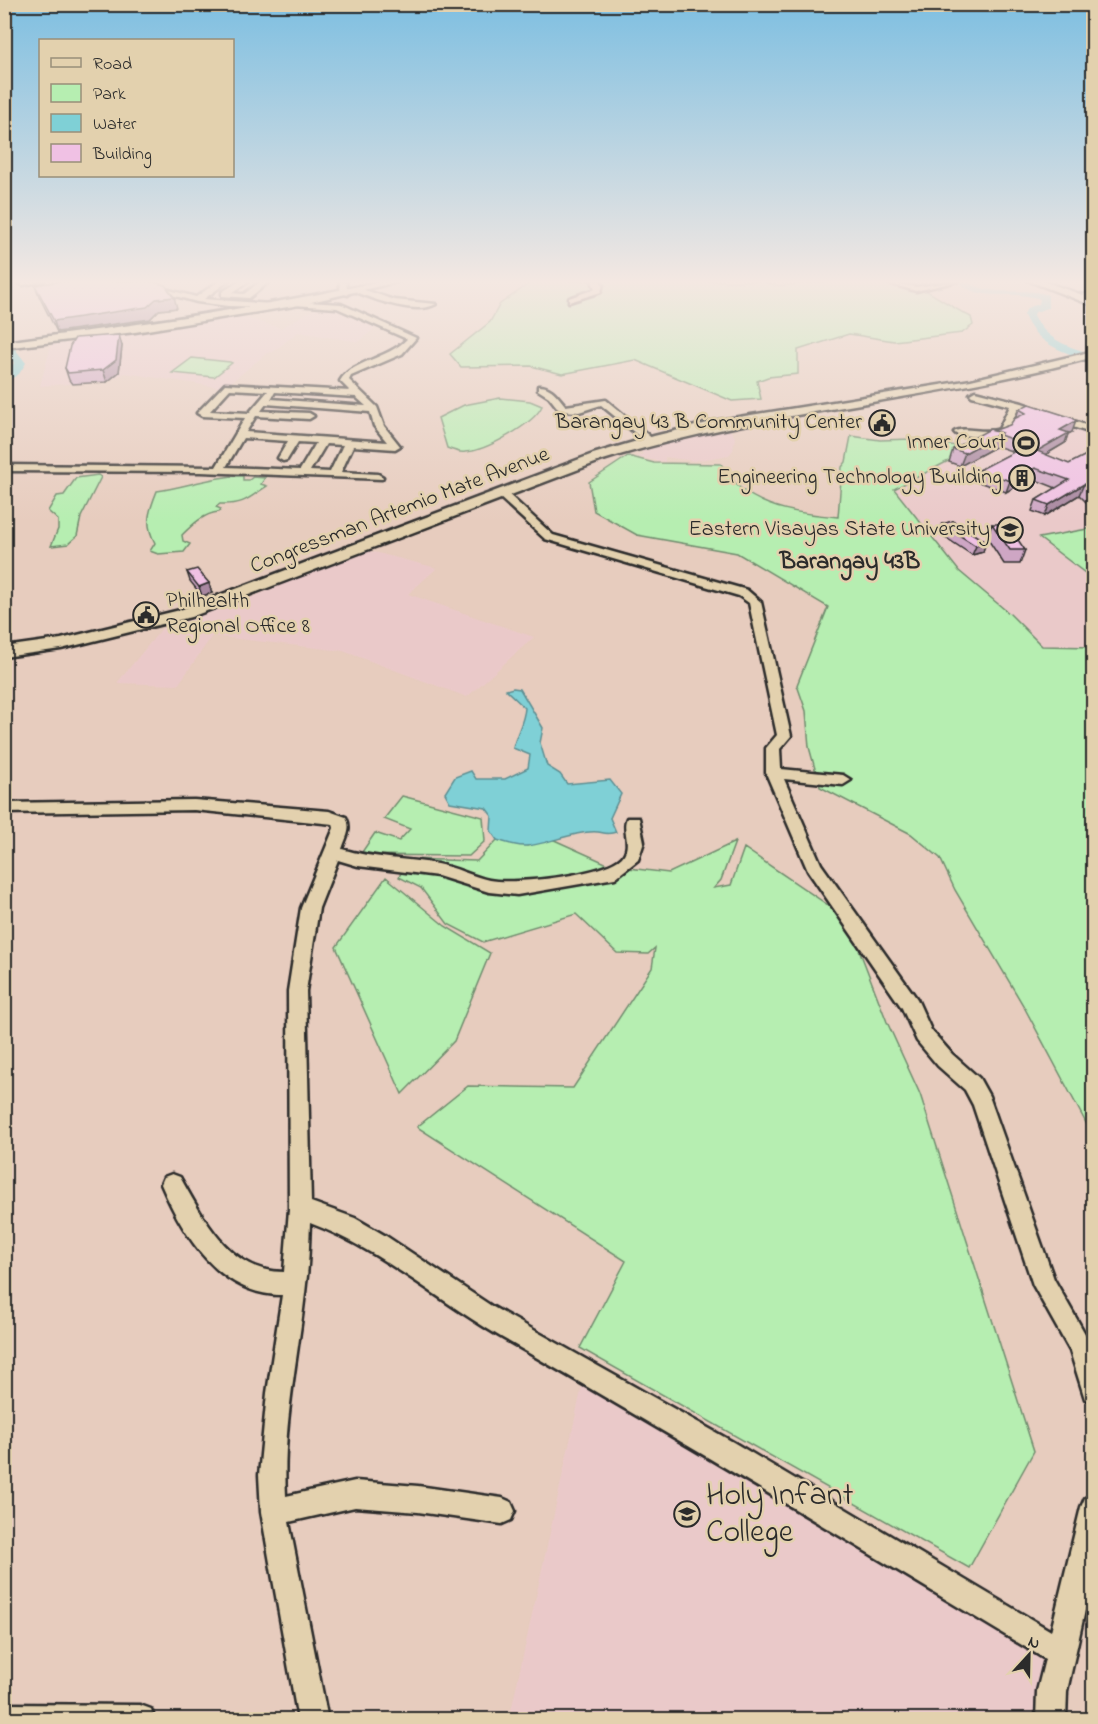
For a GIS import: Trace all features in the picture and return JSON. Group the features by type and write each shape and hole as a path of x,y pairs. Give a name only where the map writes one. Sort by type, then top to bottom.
{"main road":[{"name":"Congressman Artemio Mate Avenue","path":"4,652 68,643 185,614 649,440 715,425 983,380 1066,361"}],"street":[{"path":"240,435 395,446 379,426 374,409 346,384 346,376 378,361"},
{"path":"309,416 202,413 228,386 358,394"},
{"path":"229,414 250,388"},
{"path":"540,388 552,395 564,409 579,409 603,402 649,440"},
{"path":"219,470 253,415 273,390"},
{"path":"975,394 1018,405 1094,431"},
{"path":"264,401 374,409"},
{"path":"959,432 990,436 997,433 1006,428 1013,406 1018,405"},
{"path":"283,458 294,440"},
{"path":"303,474 322,442"},
{"path":"334,475 349,443"},
{"path":"4,468 219,470 378,477"},
{"path":"502,494 549,537 751,597 755,602 784,736 773,748 774,773 814,867 845,908 910,1004 924,1035 945,1060 972,1084 982,1102 1045,1286 1080,1346 1094,1390"},
{"path":"774,773 843,780"},
{"path":"4,808 194,805 304,813 340,821 342,828 310,908 297,991 300,1209 295,1283 279,1393 273,1463 274,1512 313,1719"},
{"path":"333,852 358,861 430,869 489,886 517,889 609,874 630,860 636,843 633,822"},
{"path":"172,1184 199,1232 234,1271 262,1282 295,1283"},
{"path":"300,1209 347,1226 378,1244 485,1315 724,1451 1060,1652"},
{"path":"274,1512 355,1494 418,1499 502,1511"},
{"path":"1051,1719 1052,1691 1094,1507"},
{"path":"4,1719 140,1719"}],"shaded area":[{"path":"47,361 257,361 224,388 125,373 108,381 40,386"},
{"name":"Eastern Visayas State University","path":"1018,408 1093,434 1093,444 1080,453 1093,458 1093,647 1042,646 1010,614 959,571 894,489 1010,429"},
{"path":"728,427 735,437 733,450 729,455 694,461 665,457 665,462 635,457 643,454 639,448"},
{"path":"366,550 437,568 408,594 534,637 467,697 343,651 212,636 178,685 117,683 164,626 228,607"},
{"name":"Holy Infant College","path":"582,1386 1058,1642 1070,1719 509,1720"}],"green space":[{"path":"187,361 232,363 214,377 172,373"},
{"path":"456,361 627,361 562,374 531,366 461,367"},
{"path":"638,361 798,361 798,374 768,377 757,381 761,399 732,401"},
{"path":"500,398 530,401 542,406 530,421 485,447 465,452 447,448 438,418 464,405"},
{"path":"851,436 880,440 912,439 962,447 987,441 894,489 959,571 1010,614 1042,646 1093,647 1093,1136 1023,1005 955,890 940,858 911,834 820,787 809,747 806,711 797,685 828,607 737,553 637,535 594,511 589,482 628,456 654,463 721,464 738,486 760,501 799,512 838,517 842,467 846,462"},
{"path":"98,475 101,477 81,517 77,536 68,544 51,546 58,529 58,520 48,511 57,496 64,495 76,478"},
{"path":"243,476 243,480 253,477 265,478 261,484 267,486 241,502 220,504 216,507 221,509 219,512 203,517 194,524 182,535 183,541 190,544 184,552 158,554 150,551 155,543 149,517 157,491 222,477"},
{"path":"1093,528 1093,579 1039,538"},
{"path":"402,796 483,817 485,841 469,856 360,855 375,833 399,841 410,829 384,819"},
{"path":"552,839 612,866 669,873 735,842 721,880 714,888 731,885 744,848 847,918 887,1022 920,1094 1034,1451 969,1568 580,1348 626,1261 417,1127 468,1086 573,1088 652,968 655,948 648,954 617,953 576,914 483,942 448,924 421,888 399,877 408,859 477,861 497,840 527,846"},
{"path":"386,877 445,926 490,953 454,1041 402,1094 336,947"}],"water":[{"path":"520,689 543,728 540,743 547,766 560,774 567,784 610,780 621,794 610,818 616,832 609,834 589,832 541,844 514,845 497,840 491,831 492,816 486,808 450,802 445,793 455,777 471,771 476,779 505,779 528,768 530,755 513,748 525,708 506,690"}],"building":[{"path":"66,361 114,361 103,370 68,373 65,368"},
{"path":"1029,404 1073,418 1076,421 1060,430 1069,433 1037,451 1069,464 1094,451 1094,494 1084,484 1049,505 1036,500 1069,480 1035,468 1010,481 979,470 1027,445 993,431 1010,425 1014,419 1026,413 1019,409"},
{"path":"990,429 1001,433 965,453 953,449"},
{"path":"953,521 986,542 976,546 942,524"},
{"path":"992,524 1007,524 1025,550 1010,550"},
{"path":"197,569 209,583 199,587 187,572"}],"waterway":[{"path":"4,380 15,372 19,361"}],"place":[{"name":"Barangay 43 B Community Center","path":"882,423"},
{"name":"Inner Court","path":"1026,443"},
{"name":"Engineering Technology Building","path":"1022,478"},
{"name":"Eastern Visayas State University","path":"1010,530"},
{"name":"Philhealth Regional Office 8","path":"146,615"},
{"name":"Holy Infant College","path":"687,1514"}],"district":[{"name":"Barangay 43B","path":"850,562"}]}
